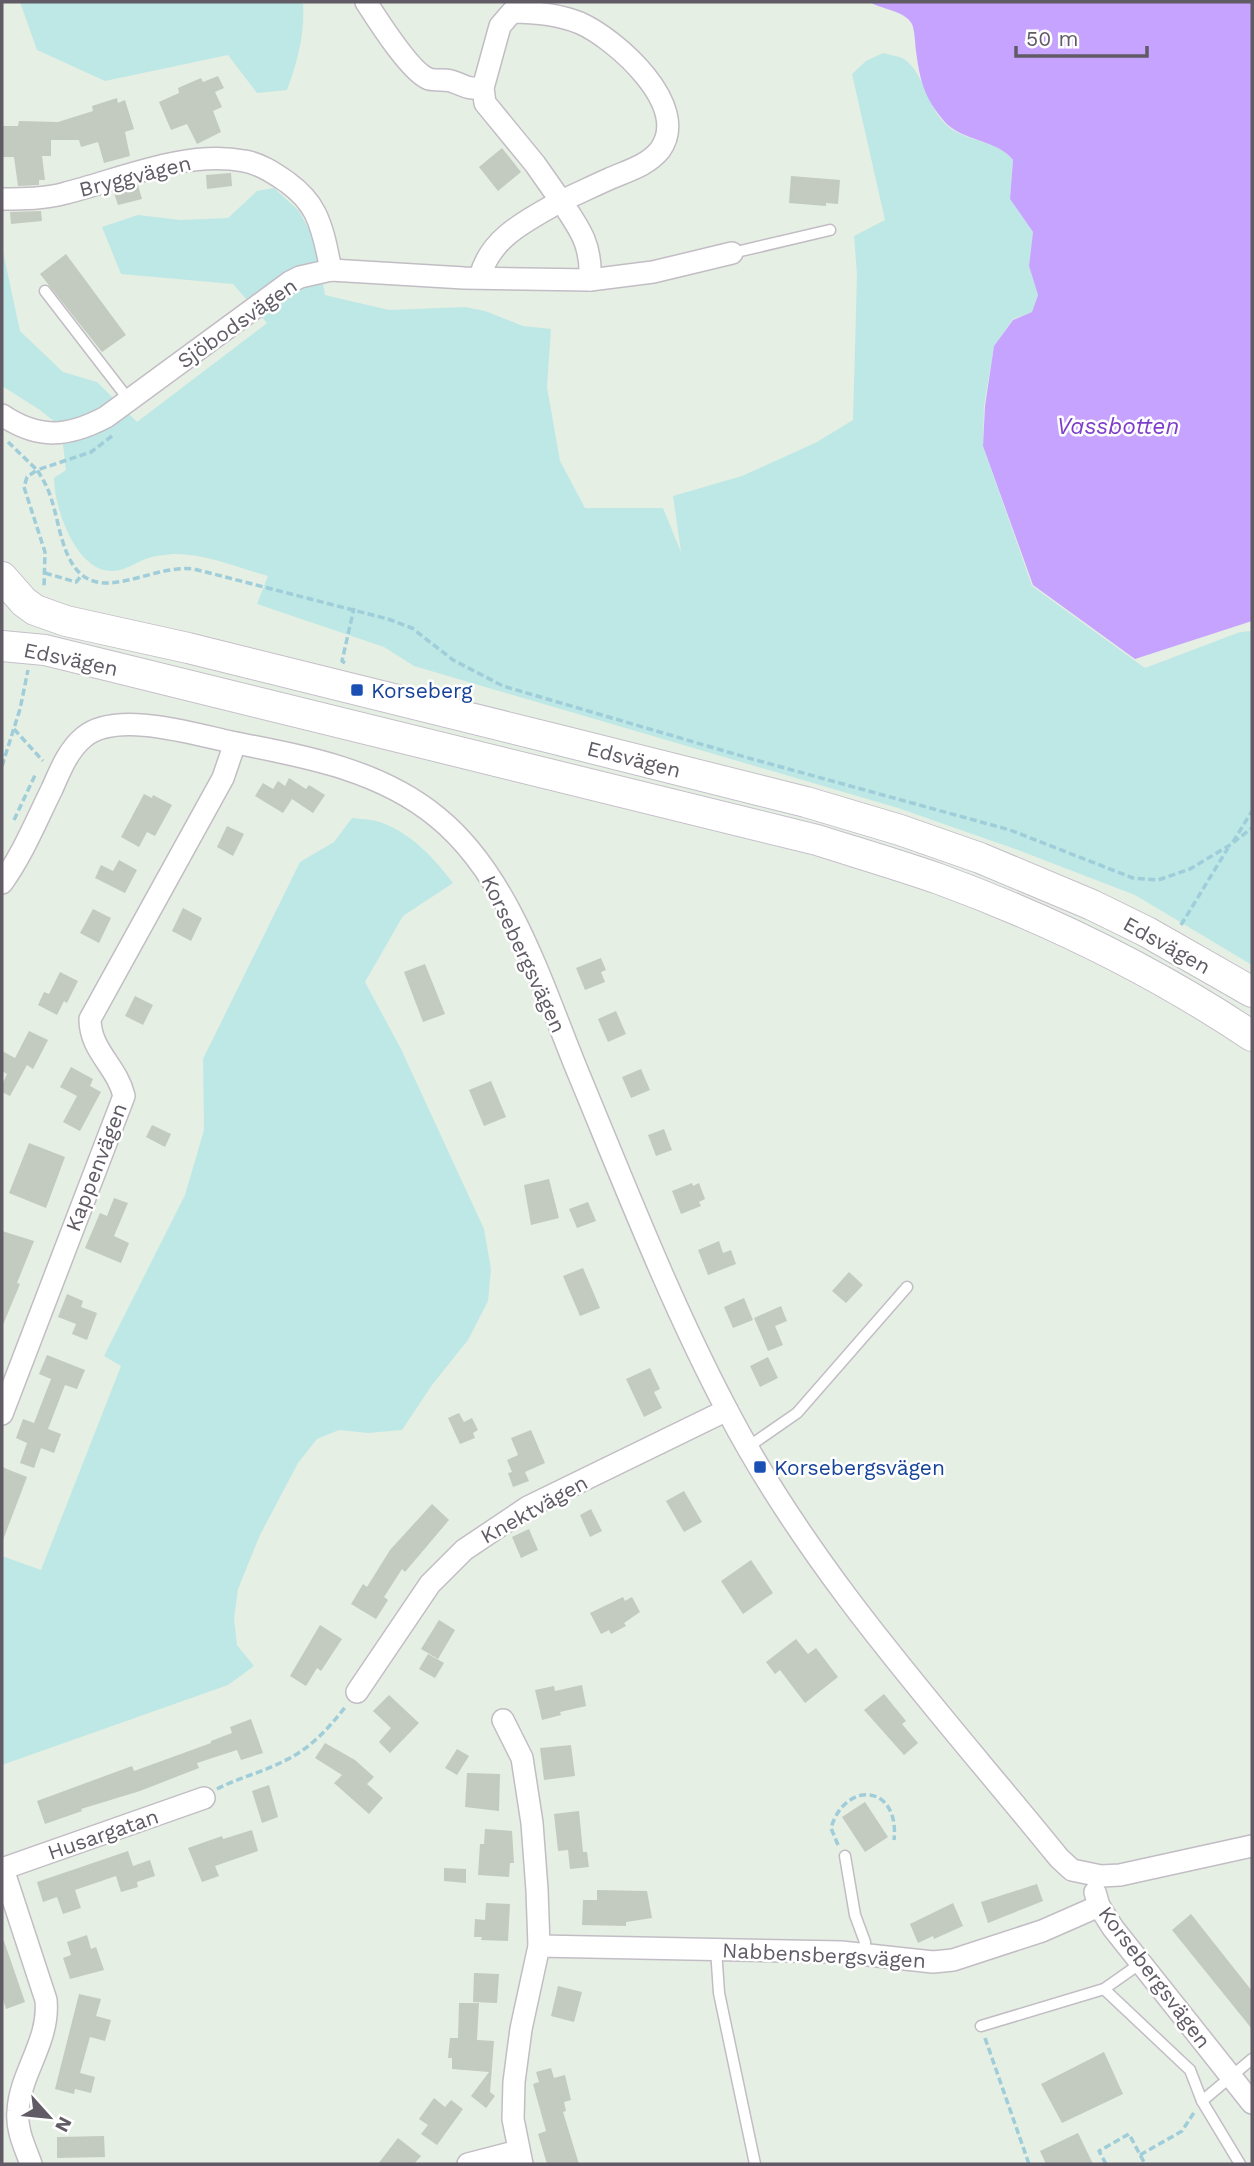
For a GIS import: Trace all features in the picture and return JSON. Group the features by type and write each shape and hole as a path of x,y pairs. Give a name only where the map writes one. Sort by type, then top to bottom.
{"main road":[{"name":"Edsvägen","path":"2,577 24,602 35,610 66,621 188,648 806,802 900,830 1039,882 1092,905 1252,992"},
{"name":"Edsvägen","path":"2,646 45,650 743,822 854,852 939,879 1021,911 1135,966 1252,1036"}],"street":[{"path":"366,2 417,70 427,78 451,81 465,89 483,88"},
{"path":"480,277 483,263 506,234 561,201 635,169 652,158 661,148 667,132 666,111 653,86 622,50 601,34 578,22 528,12 512,12 500,26 483,88 485,103 535,164 561,201 584,234 591,260 590,280"},
{"name":"Bryggvägen","path":"2,199 30,199 63,194 186,161 244,160 277,174 307,200 323,233 331,270"},
{"name":"Sjöbodsvägen","path":"2,415 35,431 71,432 106,416 290,282 307,275 331,270 464,278 590,280 653,272 732,253"},
{"name":"Korsebergsvägen","path":"2,883 74,747 94,730 110,726 165,729 331,765 390,786 439,818 483,866 525,944 674,1297 727,1410 748,1447 806,1537 873,1630 1059,1858 1072,1870 1093,1876 1099,1906 1112,1928 1252,2103"},
{"name":"Kappenvägen","path":"2,1414 124,1096 121,1085 90,1035 90,1019 223,778 235,743"},
{"name":"Knektvägen","path":"357,1692 430,1584 464,1550 528,1507 727,1410"},
{"path":"468,2164 520,2158 513,2119 514,2082 521,2029 539,1947 532,1823 522,1758 503,1720"},
{"name":"Husargatan","path":"3,1869 204,1798"},
{"path":"1093,1876 1120,1875 1252,1846"},
{"path":"3,1869 46,2000 46,2025 10,2114 19,2130 31,2164"},
{"name":"Nabbensbergsvägen","path":"539,1947 841,1952 933,1962 953,1960 1042,1931 1099,1906"}],"lane":[{"name":"Sjöbodsvägen","path":"732,253 830,230"},
{"path":"45,291 129,400"},
{"path":"748,1447 797,1413 907,1287"},
{"path":"845,1856 855,1915 865,1942 864,1955"},
{"path":"716,1949 719,1993 755,2164"},
{"path":"981,2026 1104,1989 1141,1963"},
{"path":"1104,1989 1190,2070 1202,2101 1240,2164"},
{"path":"1202,2101 1252,2059"}],"path":[{"path":"2,437 37,470 46,484 70,562 82,575 97,583 111,583 176,567 354,608 412,628 453,660 503,686 1010,830 1133,878 1158,880 1190,869 1252,828"},
{"path":"37,470 27,477 24,487 45,552 44,587"},
{"path":"45,573 76,582 82,575"},
{"path":"347,665 342,661 354,608"},
{"path":"2,766 30,661"},
{"path":"11,828 43,761 14,729"},
{"path":"1169,945 1252,811"},
{"path":"204,1798 220,1787 285,1761 302,1751 331,1724 357,1692"},
{"path":"845,1856 831,1828 835,1813 863,1794 875,1794 895,1818 894,1840"},
{"path":"981,2026 1028,2164"},
{"path":"1140,2155 1182,2130 1202,2101"},
{"path":"1106,2164 1099,2151 1129,2134 1145,2164"}],"shaded area":[{"path":"20,2 303,2 302,36 287,90 257,93 228,55 105,81 37,50"},
{"path":"883,53 902,58 911,66 936,112 950,128 1000,149 1013,160 1010,199 1033,232 1029,266 1038,295 1032,312 1013,319 994,346 984,406 983,446 1032,586 1145,668 1240,632 1252,631 1252,965 1135,895 1018,850 898,808 414,666 384,647 257,604 268,576 209,558 185,554 147,558 117,571 99,568 78,550 69,536 58,505 54,478 66,470 61,427 2,386 2,247 20,331 63,372 97,382 137,422 267,323 233,284 121,274 102,227 138,215 180,220 228,218 257,191 274,188 299,211 315,240 325,295 389,310 465,307 485,311 523,326 551,329 547,387 560,461 585,508 663,508 681,552 673,496 742,476 817,442 853,420 857,275 854,236 885,220 852,74 866,61"},
{"path":"352,818 380,822 402,833 430,856 453,883 403,916 365,982 401,1049 484,1229 491,1269 488,1301 468,1340 432,1385 402,1430 368,1433 339,1430 317,1439 298,1463 260,1535 238,1589 234,1619 237,1645 254,1666 228,1685 2,1765 2,1556 41,1570 121,1366 104,1356 185,1195 204,1130 203,1059 300,862 334,842"}],"water":[{"name":"Vassbotten","path":"870,2 1252,2 1252,621 1135,659 1033,585 983,446 985,406 994,346 1013,320 1032,312 1038,295 1029,266 1033,232 1010,199 1013,160 998,148 960,133 944,121 924,88 912,24 904,16"}],"building":[{"path":"218,76 224,88 215,92 222,107 213,111 221,132 197,144 187,124 171,130 159,102 179,93 178,88 201,78 203,82"},
{"path":"117,98 118,103 125,100 134,129 125,132 130,156 104,163 98,142 81,147 79,140 51,140 51,156 42,156 45,180 39,180 39,185 18,186 14,157 2,157 2,126 18,126 19,121 58,122 93,111 92,106"},
{"path":"502,148 521,172 498,191 479,167"},
{"path":"231,173 232,186 207,189 206,175"},
{"path":"791,176 840,180 838,204 826,203 826,206 789,203"},
{"path":"138,185 142,199 118,205 114,193"},
{"path":"41,211 42,221 11,224 10,212"},
{"path":"66,254 126,335 102,352 40,274"},
{"path":"289,778 306,789 309,785 325,795 313,813 292,799 283,813 255,796 263,783 273,789 278,781 285,786"},
{"path":"144,794 152,798 153,795 172,805 155,836 147,832 139,847 121,837"},
{"path":"227,826 244,834 233,856 217,847"},
{"path":"119,860 137,870 125,893 95,878 101,865 113,871"},
{"path":"183,908 202,918 191,941 172,931"},
{"path":"93,909 111,918 99,943 80,933"},
{"path":"601,958 606,970 601,972 605,982 585,990 576,968"},
{"path":"425,964 445,1014 423,1022 404,972"},
{"path":"60,972 78,981 67,1003 64,1001 57,1015 38,1005 44,992 49,994"},
{"path":"135,996 153,1005 143,1025 125,1016"},
{"path":"616,1011 626,1034 608,1042 598,1019"},
{"path":"29,1031 48,1040 33,1069 27,1065 10,1096 2,1092 7,1074 2,1071 2,1051 15,1058"},
{"path":"71,1067 93,1079 90,1086 101,1092 80,1131 63,1122 77,1096 60,1087"},
{"path":"641,1069 650,1090 631,1098 622,1077"},
{"path":"491,1081 506,1117 484,1126 469,1090"},
{"path":"152,1125 171,1134 165,1147 146,1137"},
{"path":"664,1129 672,1150 656,1156 648,1135"},
{"path":"29,1143 65,1157 46,1208 9,1193"},
{"path":"549,1179 559,1218 531,1225 524,1185"},
{"path":"692,1183 693,1186 699,1183 705,1199 699,1202 701,1206 681,1214 672,1191"},
{"path":"114,1198 128,1203 114,1236 129,1243 121,1263 85,1248 100,1213 107,1216"},
{"path":"588,1202 596,1221 577,1228 569,1209"},
{"path":"2,1231 34,1241 2,1327"},
{"path":"719,1241 723,1253 731,1250 736,1264 708,1275 698,1250"},
{"path":"583,1268 600,1308 580,1316 563,1276"},
{"path":"849,1272 863,1285 846,1303 832,1291"},
{"path":"67,1294 83,1301 81,1307 97,1313 87,1340 72,1334 76,1324 58,1317"},
{"path":"744,1298 753,1320 733,1328 724,1307"},
{"path":"781,1306 787,1321 775,1326 783,1345 768,1351 754,1318"},
{"path":"47,1355 85,1370 77,1389 65,1385 48,1429 61,1434 54,1453 41,1448 34,1468 20,1463 27,1443 16,1438 23,1419 34,1423 51,1379 39,1374"},
{"path":"768,1357 778,1378 760,1387 750,1366"},
{"path":"650,1368 660,1389 654,1392 662,1408 644,1417 626,1379"},
{"path":"459,1413 464,1422 472,1418 478,1430 473,1433 475,1438 460,1444 448,1418"},
{"path":"531,1430 545,1463 525,1472 529,1481 513,1487 508,1473 512,1472 507,1460 518,1455 511,1438"},
{"path":"2,1467 27,1477 3,1540 2,1540"},
{"path":"684,1491 702,1522 684,1532 666,1501"},
{"path":"432,1504 449,1520 405,1572 402,1569 384,1597 388,1600 376,1619 351,1604 363,1584 367,1587 390,1550"},
{"path":"591,1509 602,1531 590,1537 580,1515"},
{"path":"529,1529 538,1550 521,1558 512,1537"},
{"path":"751,1560 773,1593 743,1614 721,1581"},
{"path":"623,1597 625,1601 632,1597 640,1612 624,1623 626,1626 611,1634 609,1630 601,1634 590,1613"},
{"path":"439,1620 455,1630 438,1659 421,1649"},
{"path":"320,1625 342,1639 321,1671 317,1668 306,1686 290,1676"},
{"path":"796,1639 808,1654 816,1648 838,1677 805,1703 780,1670 775,1674 766,1662"},
{"path":"428,1654 444,1663 435,1678 419,1669"},
{"path":"582,1685 586,1706 560,1712 561,1715 542,1720 535,1690 554,1686 555,1691"},
{"path":"884,1694 906,1721 902,1724 918,1743 904,1755 864,1710"},
{"path":"389,1695 419,1723 390,1753 379,1742 391,1728 373,1711"},
{"path":"251,1719 263,1753 241,1760 237,1750 197,1763 199,1768 45,1824 37,1801 132,1766 134,1771 211,1743 232,1733 230,1727"},
{"path":"325,1743 355,1760 374,1777 367,1784 383,1798 369,1814 334,1783 342,1775 315,1758"},
{"path":"571,1745 575,1776 544,1780 540,1748"},
{"path":"457,1749 469,1756 457,1775 445,1768"},
{"path":"467,1773 500,1774 499,1811 465,1807"},
{"path":"269,1785 278,1817 262,1823 252,1791"},
{"path":"865,1802 888,1837 865,1852 842,1817"},
{"path":"579,1811 583,1852 587,1852 589,1867 570,1869 568,1850 558,1851 554,1814"},
{"path":"485,1829 512,1831 514,1863 510,1863 509,1877 478,1875 480,1844 484,1844"},
{"path":"252,1830 258,1851 215,1866 219,1876 202,1882 188,1848 222,1836 223,1839"},
{"path":"128,1851 133,1866 150,1860 155,1876 137,1882 138,1887 121,1892 116,1876 75,1890 81,1908 63,1914 57,1897 43,1902 37,1882"},
{"path":"444,1868 466,1869 466,1883 444,1881"},
{"path":"1037,1884 1043,1901 988,1923 981,1902"},
{"path":"597,1890 647,1891 652,1918 626,1922 626,1926 582,1925 583,1900 597,1900"},
{"path":"486,1903 510,1904 508,1941 481,1940 482,1937 474,1937 475,1919 485,1920"},
{"path":"953,1903 963,1926 918,1943 910,1924"},
{"path":"1191,1914 1252,1991 1252,2029 1172,1930"},
{"path":"87,1935 91,1949 96,1947 104,1970 70,1979 63,1958 71,1955 67,1942"},
{"path":"2,1941 25,2002 6,2009 2,1996"},
{"path":"474,1973 499,1974 497,2003 473,2002"},
{"path":"558,1986 582,1992 574,2022 551,2016"},
{"path":"79,1994 101,1999 96,2016 111,2020 105,2041 90,2037 80,2073 95,2077 91,2093 75,2089 74,2094 55,2089"},
{"path":"459,2003 479,2003 477,2040 494,2041 490,2092 495,2096 486,2108 471,2096 489,2072 452,2069 452,2058 448,2058 450,2038 458,2038"},
{"path":"1104,2052 1123,2094 1062,2123 1041,2084"},
{"path":"551,2068 554,2078 565,2075 571,2100 564,2102 566,2111 563,2112 579,2164 547,2164 538,2134 546,2131 533,2084 539,2082 536,2072"},
{"path":"434,2098 445,2107 451,2100 463,2109 437,2145 421,2134 428,2125 419,2119"},
{"path":"1078,2133 1093,2164 1046,2164 1040,2151"},
{"path":"104,2136 105,2157 57,2158 57,2137"},
{"path":"398,2138 421,2156 414,2164 378,2164"}],"place":[{"name":"Korseberg","path":"357,690"},
{"name":"Korsebergsvägen","path":"760,1467"}]}
